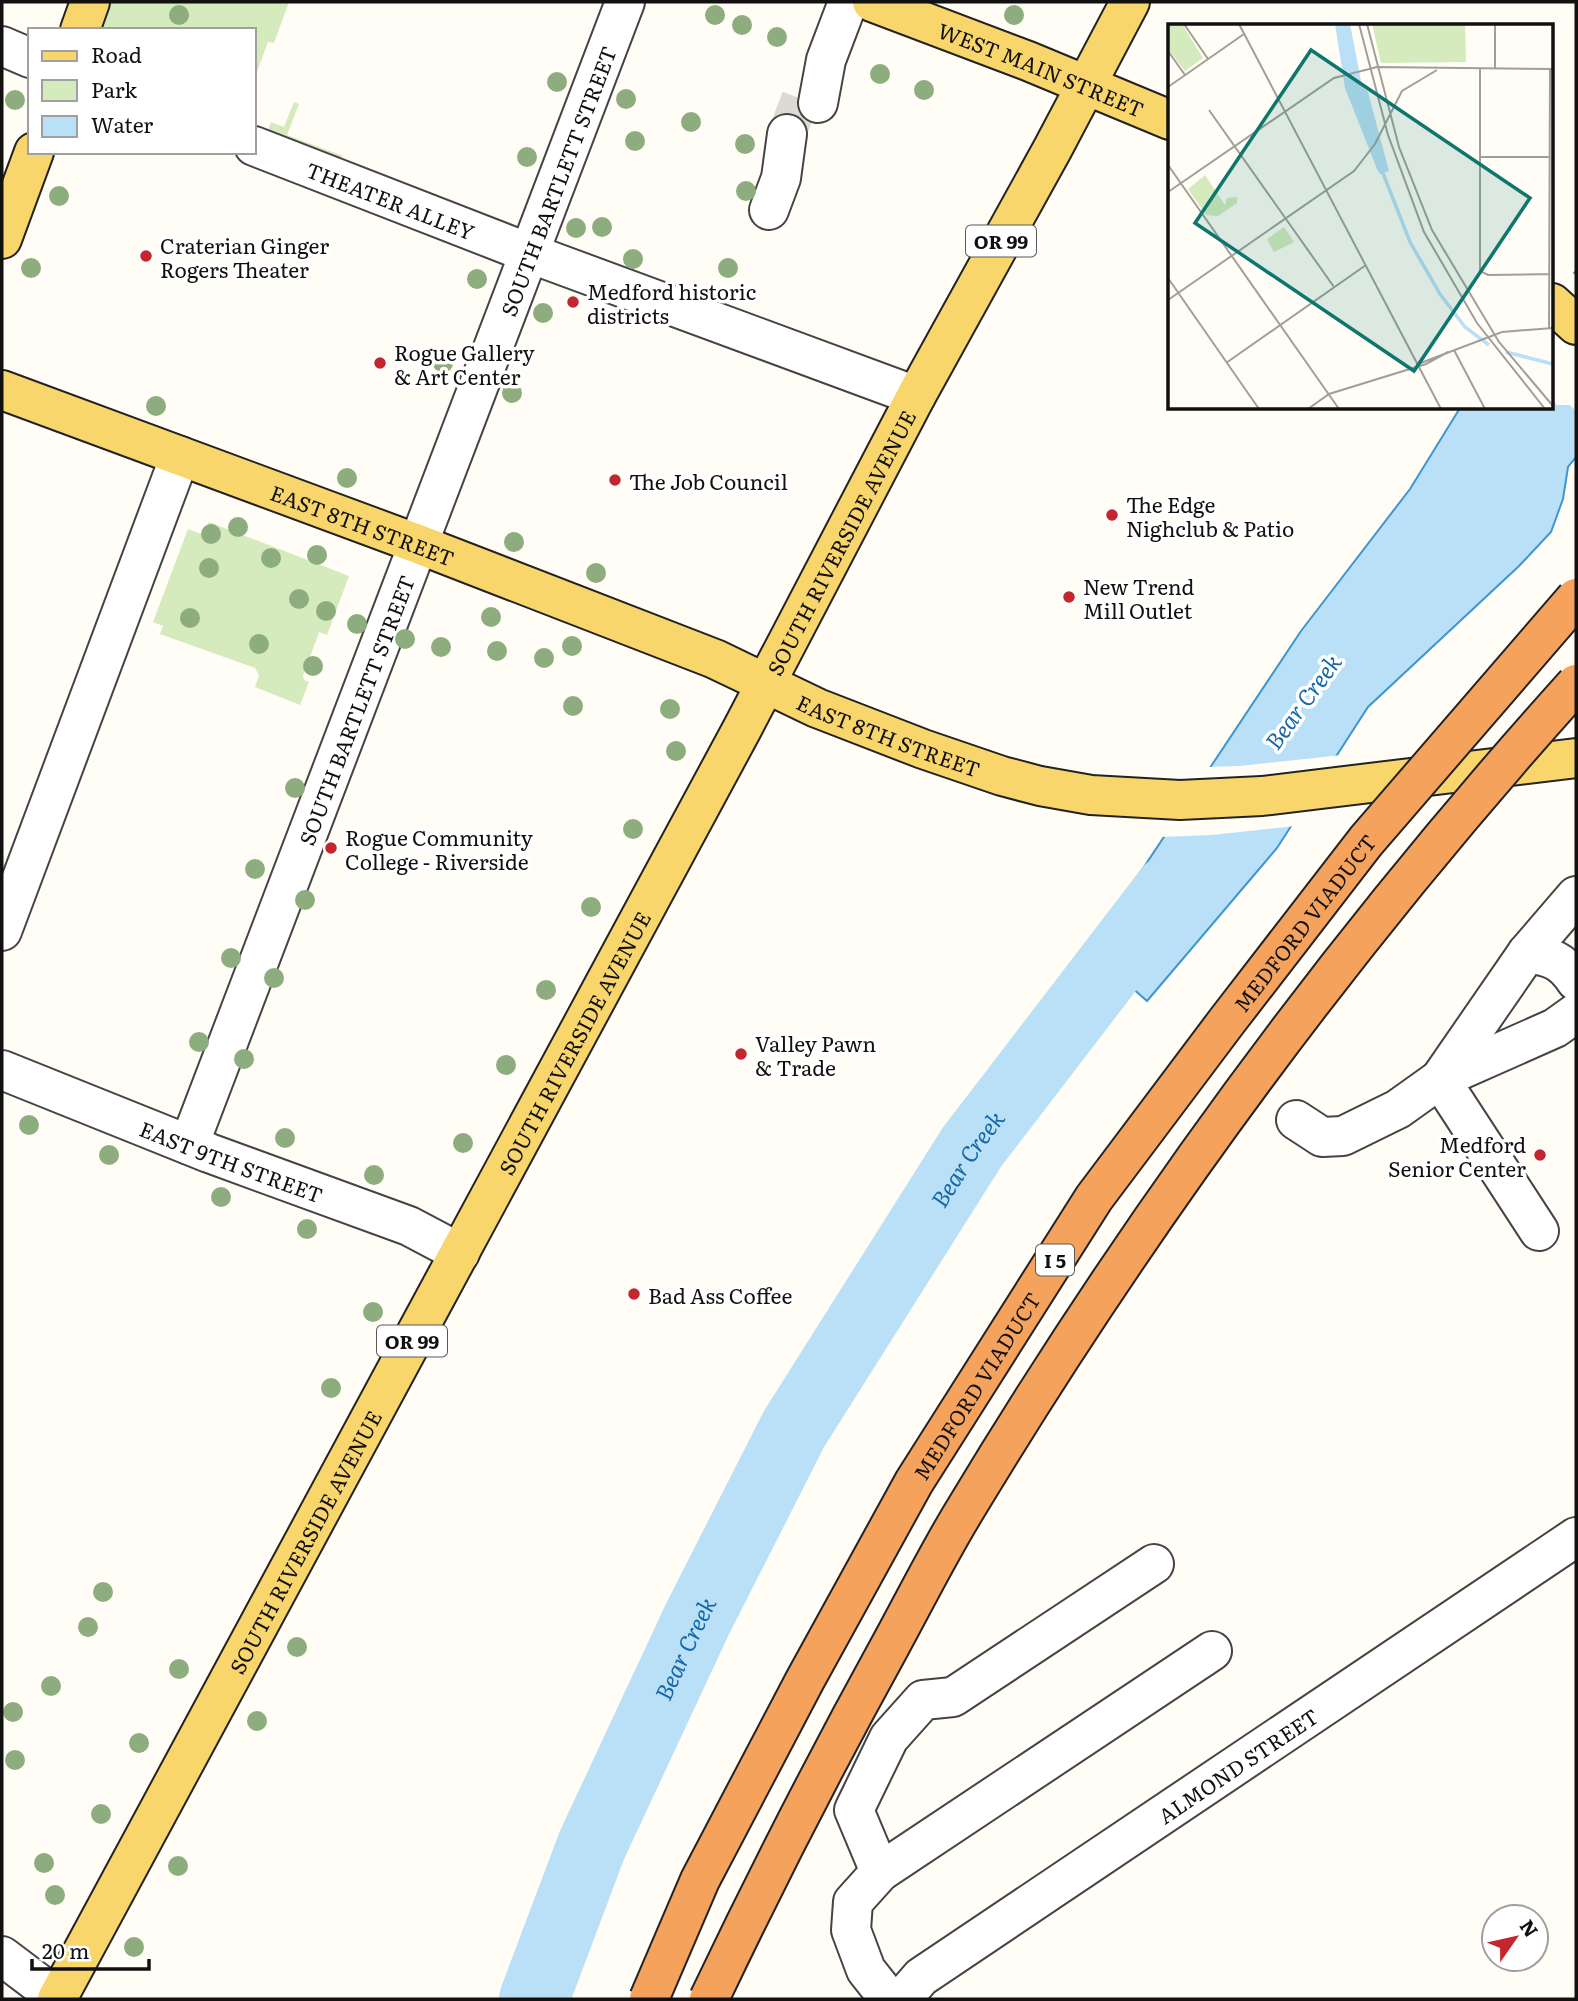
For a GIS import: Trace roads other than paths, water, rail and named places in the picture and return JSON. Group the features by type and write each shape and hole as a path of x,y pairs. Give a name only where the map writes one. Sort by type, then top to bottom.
{"highway":[{"name":"MEDFORD VIADUCT","path":"649,1999 700,1880 901,1505 1094,1198 1366,841 1576,598"},
{"path":"709,1999 751,1909 830,1754 954,1528 1075,1334 1218,1127 1341,964 1411,876 1576,684"}],"main road":[{"path":"81,28 90,2"},
{"name":"WEST MAIN STREET","path":"872,2 1028,61 1168,119"},
{"name":"OR 99","path":"1085,85 1130,2"},
{"name":"SOUTH RIVERSIDE AVENUE","path":"59,1999 1085,85"},
{"path":"2,239 33,154"},
{"path":"1554,305 1576,325"},
{"name":"EAST 8TH STREET","path":"2,390 418,544 715,659 817,708 949,758 1014,779 1091,795 1180,800 1262,796 1576,758"}],"street":[{"name":"SOUTH BARTLETT STREET","path":"189,1145 625,2"},
{"path":"809,100 848,2"},
{"path":"2,46 28,57"},
{"path":"775,194 795,137"},
{"name":"THEATER ALLEY","path":"256,147 529,253 916,396"},
{"path":"2,930 180,456"},
{"path":"1440,1079 1527,953 1576,896"},
{"path":"1527,953 1552,958 1569,970 1576,981"},
{"path":"1296,1120 1322,1136 1343,1136 1398,1109 1440,1079 1555,1028 1576,1013"},
{"name":"EAST 9TH STREET","path":"2,1070 189,1145 409,1226 460,1253"},
{"path":"1440,1079 1539,1231"},
{"name":"ALMOND STREET","path":"906,1999 921,1977 1576,1537"},
{"path":"880,1872 855,1810 889,1738 923,1700 953,1697 1154,1564"},
{"path":"889,1999 866,1970 851,1930 853,1902 880,1872 1212,1651"},
{"path":"2,1956 59,1999"}],"water":[{"path":"1576,271 1576,457 1568,467 1563,499 1551,532 1519,566 1368,707 1277,848 1147,1001 1095,955 1110,918 1301,631 1410,489 1459,410 1554,410 1554,292"}],"waterway":[{"name":"Bear Creek","path":"534,1999 592,1845 697,1620 794,1429 972,1147 1169,890"}],"tunnel":[{"path":"787,134 801,97"}],"place":[{"name":"Craterian Ginger Rogers Theater","path":"146,256"},
{"name":"Medford historic districts","path":"573,302"},
{"name":"Rogue Gallery & Art Center","path":"380,363"},
{"name":"The Job Council","path":"615,480"},
{"name":"The Edge Nighclub & Patio","path":"1112,515"},
{"name":"New Trend Mill Outlet","path":"1069,597"},
{"name":"Rogue Community College - Riverside","path":"331,848"},
{"name":"Valley Pawn & Trade","path":"741,1054"},
{"name":"Medford Senior Center","path":"1540,1155"},
{"name":"Bad Ass Coffee","path":"634,1294"}]}
